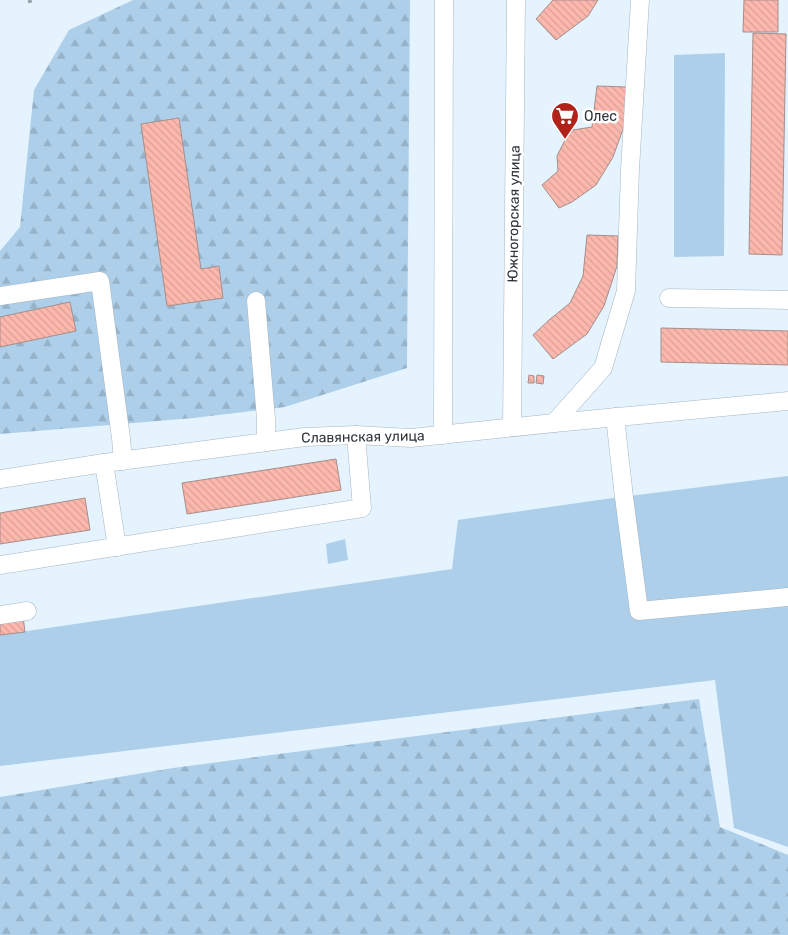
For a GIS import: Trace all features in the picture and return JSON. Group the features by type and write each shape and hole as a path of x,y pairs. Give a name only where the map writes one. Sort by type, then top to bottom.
{"street":[{"path":"443,435 444,0"},
{"name":"Южногорская улица","path":"512,427 516,0"},
{"path":"554,423 603,368 626,291 630,170 640,0"},
{"path":"0,296 100,281 123,461"},
{"path":"669,298 788,300"},
{"path":"256,301 266,419 266,442"},
{"name":"Славянская улица","path":"0,479 104,463 305,437 356,435 411,438 788,401"},
{"path":"615,417 639,611 788,597"},
{"path":"0,565 362,508 356,435"},
{"path":"104,463 117,547"},
{"path":"0,615 27,611"}],"path":[{"path":"28,2 34,0"}],"green space":[{"path":"133,0 410,0 407,368 285,407 194,418 0,434 0,251 20,227 34,90 69,30"},
{"path":"725,53 724,256 674,257 674,55"},
{"path":"788,476 788,847 734,828 715,680 0,766 0,635 452,569 458,520"},
{"path":"345,539 348,560 328,564 326,544"},
{"path":"699,699 720,827 788,855 788,935 0,935 0,797 173,768"}],"building":[{"path":"553,0 598,0 588,16 556,40 536,19"},
{"path":"744,0 778,0 778,32 743,32"},
{"path":"753,33 786,34 782,255 749,254"},
{"path":"597,86 627,87 627,118 613,157 596,185 572,202 559,208 542,185 558,171 557,156 565,140 573,130 592,127"},
{"path":"179,118 201,269 219,266 223,298 167,306 141,124"},
{"path":"587,235 618,236 617,266 604,306 587,334 553,359 533,335 570,303 583,276"},
{"path":"70,302 76,331 0,347 0,317"},
{"path":"661,328 788,331 788,365 661,362"},
{"path":"529,375 534,376 534,383 528,383"},
{"path":"537,375 544,376 543,384 536,383"},
{"path":"336,459 341,490 187,514 182,483"},
{"path":"85,498 90,530 0,544 0,513"},
{"path":"23,616 25,632 0,635 0,619"}],"place":[{"name":"Олес","path":"565,140"}]}
